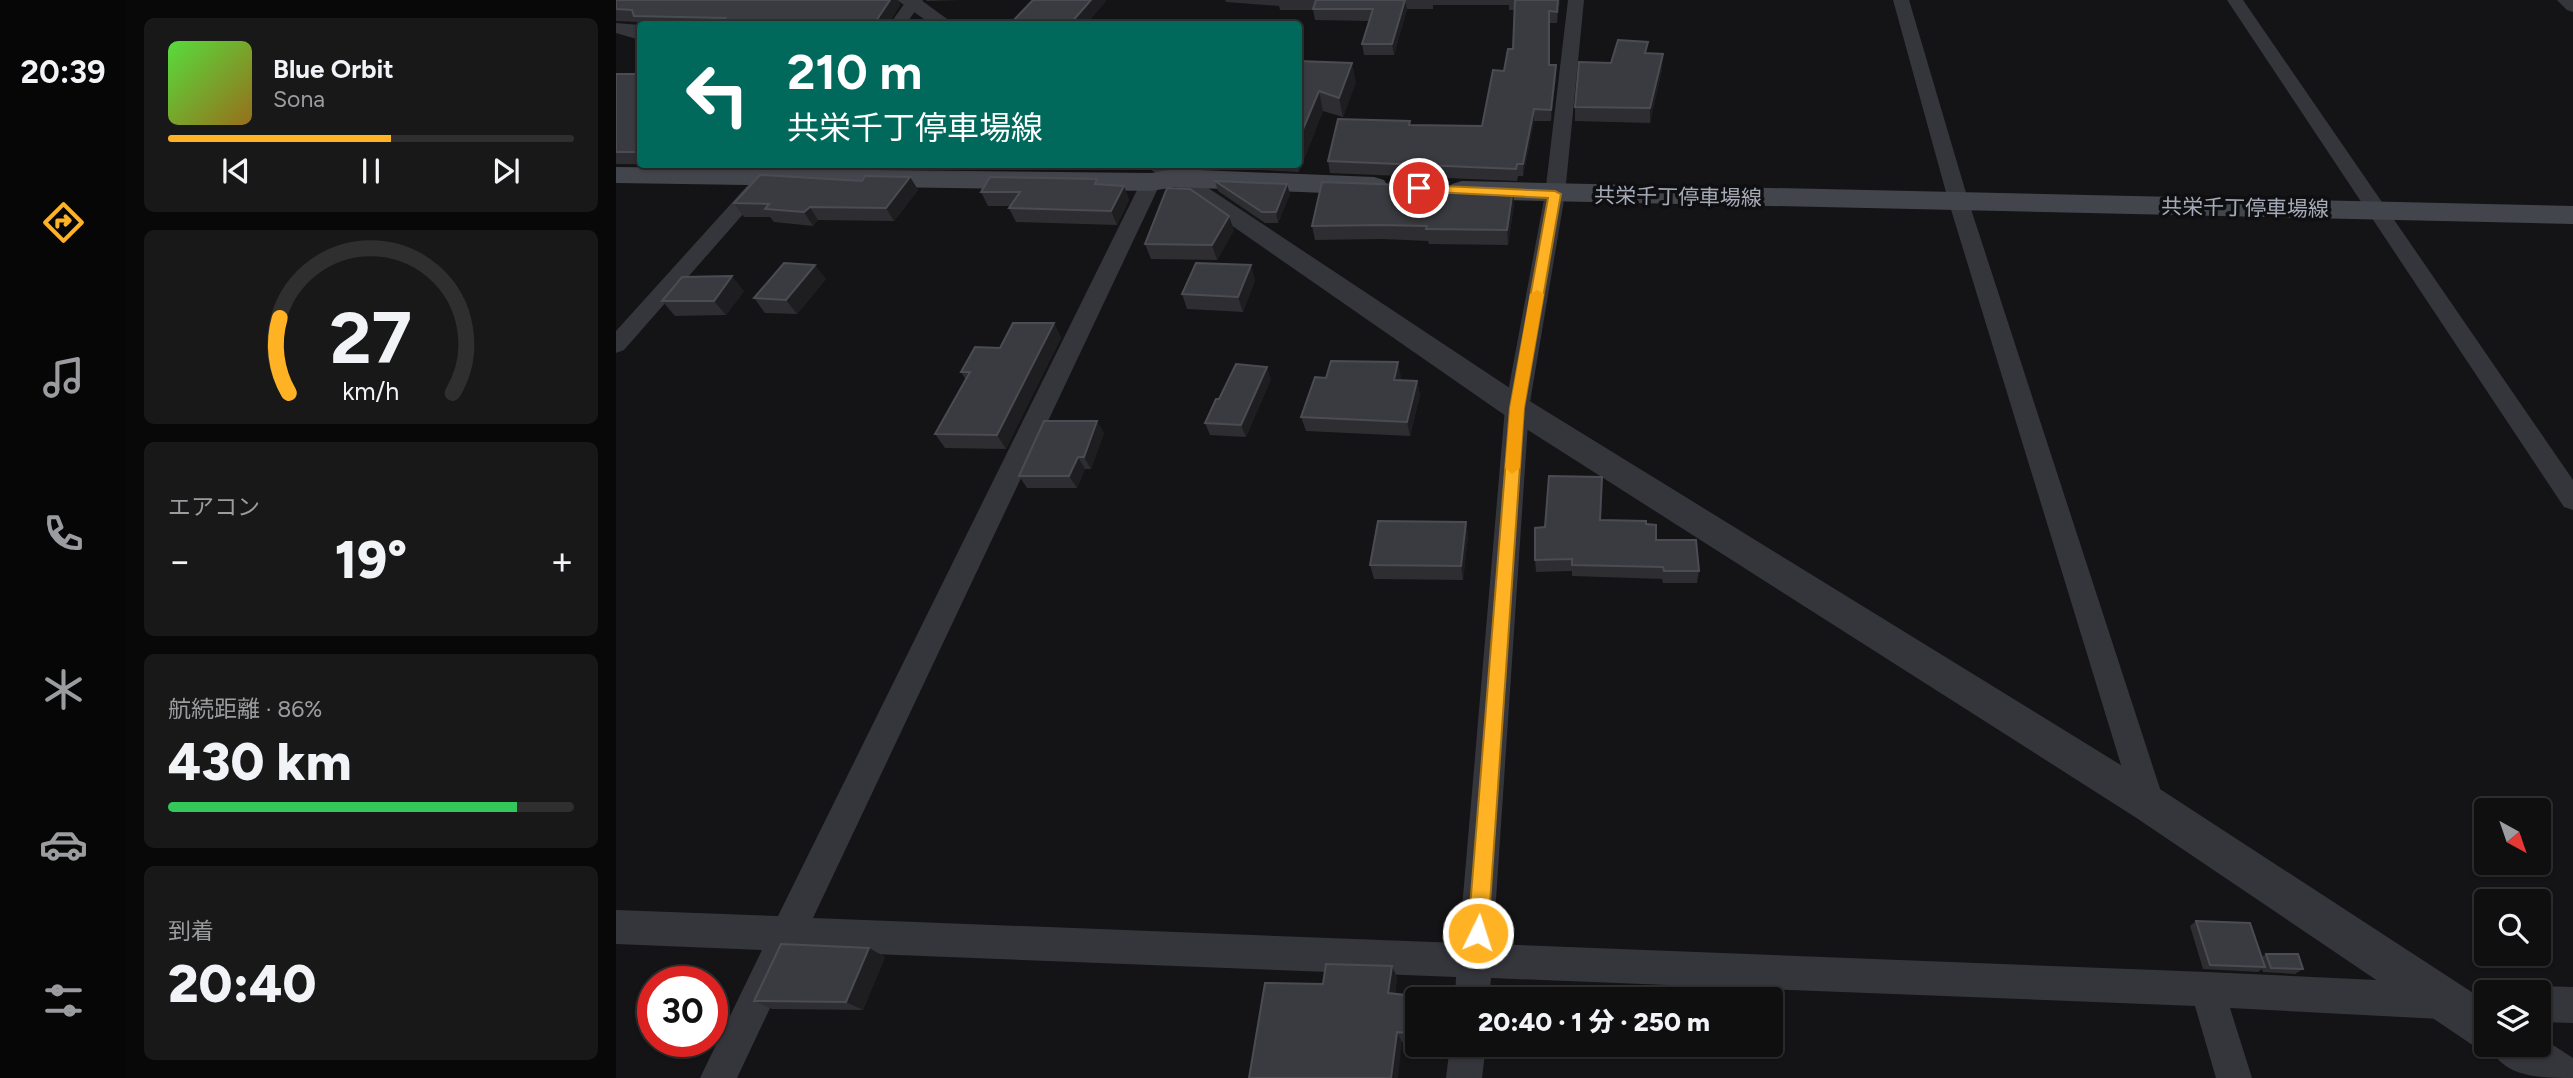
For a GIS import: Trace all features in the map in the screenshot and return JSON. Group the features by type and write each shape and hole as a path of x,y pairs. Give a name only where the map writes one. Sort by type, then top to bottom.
{"main road":[{"name":"共栄千丁停車場線","path":"616,175 772,171 1161,175 1555,194 2573,215"}],"street":[{"path":"1473,987 1517,408 1555,194 1576,0"},
{"path":"1901,0 1959,202 2149,804"},
{"path":"2235,0 2573,500"},
{"path":"2565,0 2573,7"},
{"path":"900,21 911,1 940,21"},
{"path":"616,28 637,29"},
{"path":"616,345 772,171"},
{"path":"718,1078 1161,175 1517,408 2149,804 2474,1019"},
{"path":"616,927 2207,989 2474,1002"},
{"path":"2207,989 2234,1078"},
{"path":"2551,1004 2573,1005"},
{"path":"1464,1078 1467,1057"},
{"path":"2531,1057 2563,1078"}],"building":[{"path":"616,0 890,0 876,21 722,21 725,18 634,16 632,10 616,9"},
{"path":"1033,0 1091,0 1073,21 1013,21"},
{"path":"1316,0 1405,0 1392,44 1362,44 1373,9 1313,9"},
{"path":"1515,0 1558,0 1557,12 1549,11 1549,65 1556,65 1551,110 1534,109 1523,164 1517,164 1516,169 1328,161 1338,119 1410,121 1409,125 1482,126 1493,70 1504,71 1508,49 1513,49"},
{"path":"1618,40 1648,42 1645,53 1663,54 1650,108 1575,107 1579,62 1611,63"},
{"path":"1302,61 1352,63 1339,98 1319,91 1302,131"},
{"path":"616,74 637,74 637,152 616,152"},
{"path":"760,175 862,181 865,176 910,177 886,208 810,207 804,212 765,209 769,204 734,203"},
{"path":"990,177 1097,179 1095,184 1124,186 1111,211 1009,208 1020,192 981,192"},
{"path":"1215,181 1287,184 1276,212 1262,212"},
{"path":"1322,182 1513,189 1507,230 1426,229 1427,226 1380,225 1312,226"},
{"path":"1167,188 1190,189 1229,216 1212,245 1145,244"},
{"path":"784,263 815,265 786,300 754,298"},
{"path":"1196,263 1251,265 1238,297 1182,294"},
{"path":"732,276 714,301 662,301 682,277"},
{"path":"1013,323 1054,323 997,435 935,434 970,372 961,372 975,347 1000,348"},
{"path":"1331,361 1398,362 1394,380 1417,381 1407,422 1301,417 1315,377 1326,378"},
{"path":"1236,364 1267,367 1241,425 1205,423 1216,399 1219,399"},
{"path":"1044,421 1097,421 1084,457 1078,457 1069,476 1019,476"},
{"path":"1549,476 1602,477 1600,520 1646,521 1646,524 1656,525 1656,540 1696,540 1699,571 1664,571 1663,567 1572,565 1572,559 1535,560 1535,528 1545,527"},
{"path":"1378,521 1466,522 1461,566 1370,565"},
{"path":"2196,921 2250,923 2265,967 2210,965"},
{"path":"781,944 869,948 846,1002 754,1001"},
{"path":"2266,954 2298,954 2303,969 2271,968"},
{"path":"1326,964 1392,966 1388,993 1405,995 1405,1033 1397,1032 1391,1078 1249,1078 1265,983 1323,984"}],"slow traffic":[{"path":"1512,468 1517,408 1537,294"}],"route":[{"path":"1419,188 1555,194 1517,408 1478,933"}]}
